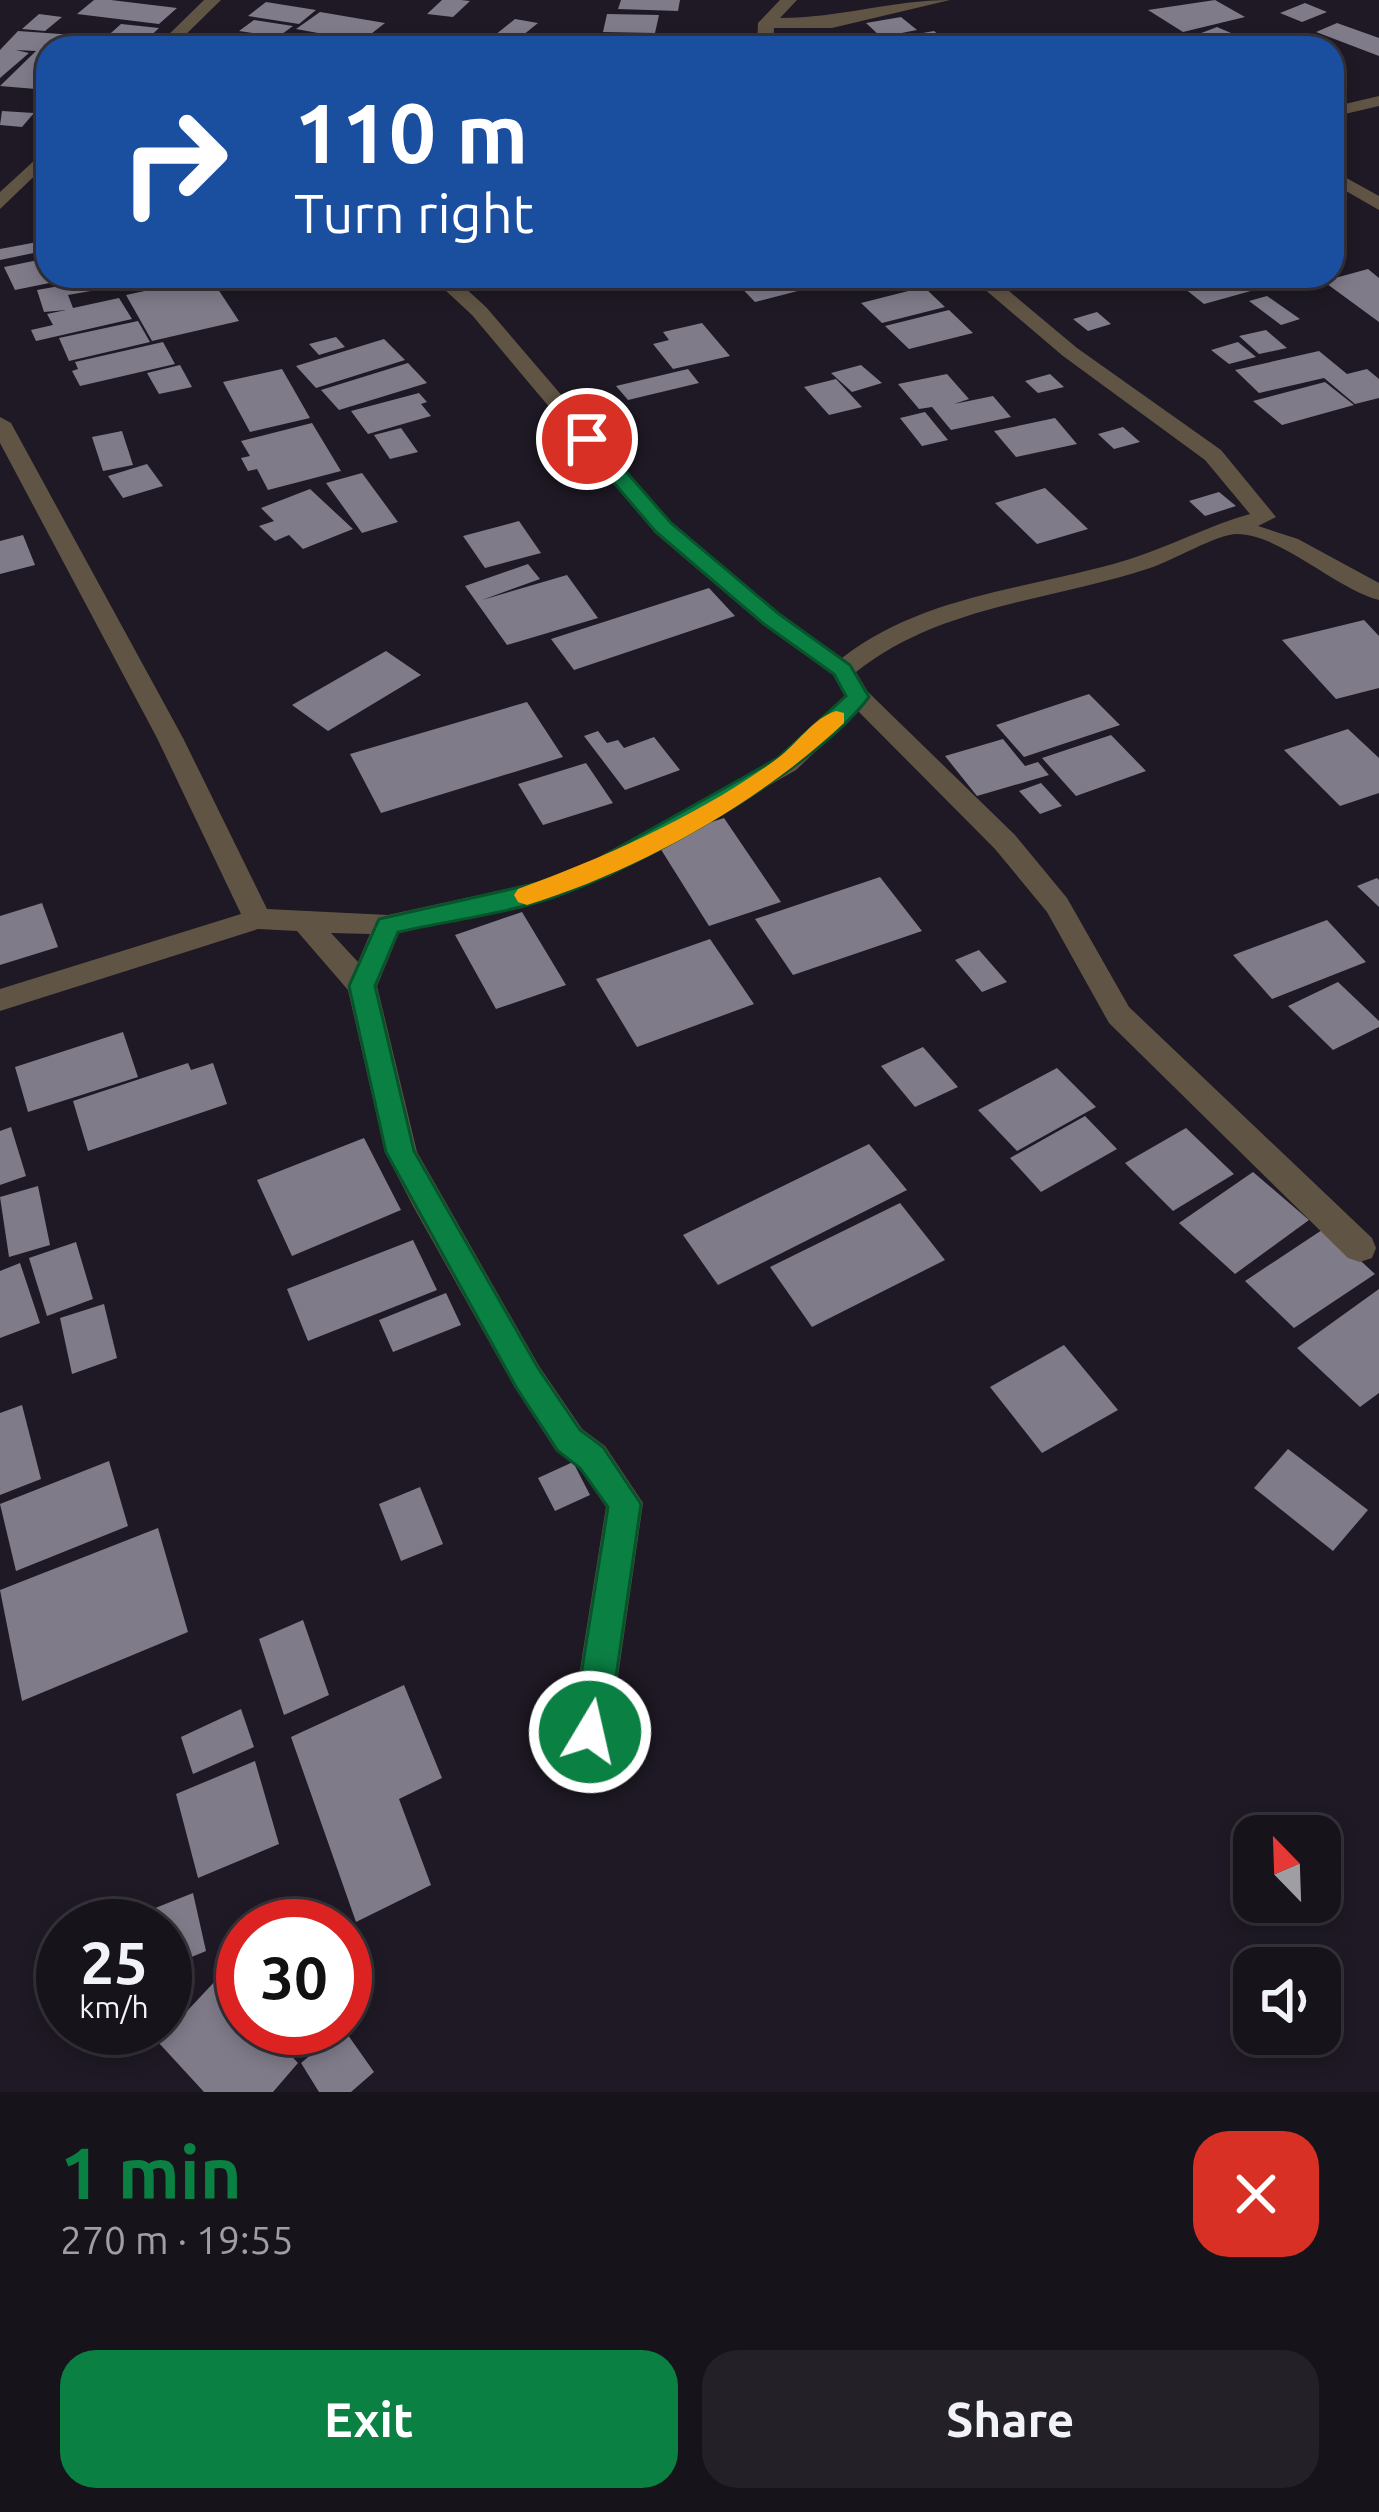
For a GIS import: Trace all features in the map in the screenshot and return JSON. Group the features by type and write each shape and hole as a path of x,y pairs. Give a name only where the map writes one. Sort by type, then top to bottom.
{"street":[{"path":"176,36 213,0"},
{"path":"765,36 766,23 789,0"},
{"path":"766,23 832,23 942,0"},
{"path":"1344,109 1379,101"},
{"path":"0,202 36,165"},
{"path":"1344,182 1379,204"},
{"path":"453,288 479,311 663,528 771,619 842,670 858,697 1005,842 1057,905 1119,1015 1360,1248"},
{"path":"842,670 863,650 915,625 1135,566 1203,543 1232,525 1265,517 1214,454 1070,352 993,288"},
{"path":"0,423 7,454 170,738 258,920"},
{"path":"1232,525 1290,544 1379,593"},
{"path":"0,1000 258,920 388,925 543,891 600,869 787,764 858,697"},
{"path":"304,922 362,986 400,1152 527,1377 569,1441 592,1457 625,1504 590,1732"},
{"path":"362,986 388,925"}],"building":[{"path":"94,0 177,8 159,24 77,14"},
{"path":"442,0 470,1 453,17 427,14"},
{"path":"621,0 680,0 678,11 618,9"},
{"path":"1215,0 1245,17 1183,32 1148,10"},
{"path":"266,2 316,10 299,24 248,16"},
{"path":"1305,3 1327,12 1302,22 1280,13"},
{"path":"320,12 385,23 368,36 296,29"},
{"path":"39,14 62,17 45,31 22,29"},
{"path":"607,14 659,15 655,33 603,32"},
{"path":"901,17 917,30 880,36 866,23"},
{"path":"515,19 538,23 522,36 494,36"},
{"path":"254,20 293,26 279,36 239,31"},
{"path":"1337,23 1379,38 1379,56 1344,43 1344,36 1316,32"},
{"path":"121,24 159,28 151,36 108,36"},
{"path":"1217,27 1238,36 1194,36"},
{"path":"18,31 89,36 36,36 36,51 16,50 29,53 0,78 0,50"},
{"path":"36,51 36,89 0,86"},
{"path":"2,111 34,113 22,127 0,125"},
{"path":"36,242 36,252 0,260 0,249"},
{"path":"36,260 36,286 15,290 4,267"},
{"path":"1368,269 1379,278 1379,322 1333,288 1344,288 1344,276"},
{"path":"108,288 68,295 73,308 119,298 132,319 36,341 31,330 53,325 47,314 66,310 44,312 37,290"},
{"path":"159,288 217,288 239,321 152,341 126,295"},
{"path":"742,288 809,288 755,302"},
{"path":"925,288 945,307 882,323 861,303"},
{"path":"1184,288 1258,289 1204,304"},
{"path":"1267,296 1300,319 1281,325 1249,301"},
{"path":"949,310 973,333 909,349 885,326"},
{"path":"1097,312 1111,324 1088,331 1073,319"},
{"path":"138,321 150,342 69,361 59,338"},
{"path":"702,323 730,356 673,369 653,344 669,340 663,332"},
{"path":"1266,330 1287,348 1259,354 1239,336"},
{"path":"336,337 345,347 319,355 309,344"},
{"path":"384,339 405,360 316,388 296,366"},
{"path":"163,342 175,364 80,386 72,371 78,369 75,362"},
{"path":"1238,342 1256,357 1229,364 1211,350"},
{"path":"1319,351 1347,374 1367,369 1379,379 1379,398 1355,404 1324,378 1259,393 1235,370"},
{"path":"408,363 427,383 339,410 321,390"},
{"path":"180,365 192,387 159,394 147,373"},
{"path":"861,365 882,383 852,392 831,373"},
{"path":"282,369 310,418 250,432 223,382"},
{"path":"688,369 699,383 628,400 616,386"},
{"path":"947,374 969,399 954,404 993,396 1011,417 951,430 932,407 919,409 898,384"},
{"path":"1050,374 1064,387 1038,393 1025,381"},
{"path":"836,379 862,407 829,415 804,387"},
{"path":"1325,382 1354,405 1282,425 1253,401"},
{"path":"419,393 431,416 368,434 351,411"},
{"path":"925,412 948,440 922,446 900,418"},
{"path":"1055,418 1077,444 1016,457 994,431"},
{"path":"312,423 341,471 268,490 257,469 248,471 241,458 250,456 241,441"},
{"path":"1123,427 1140,442 1114,449 1098,434"},
{"path":"401,428 418,452 390,459 374,435"},
{"path":"122,431 133,465 103,471 92,437"},
{"path":"147,464 163,486 123,498 108,476"},
{"path":"362,473 398,522 362,533 326,483"},
{"path":"1045,488 1088,529 1037,544 995,503"},
{"path":"310,489 353,529 303,549 289,535 275,541 259,526 274,521 261,508"},
{"path":"1219,492 1236,506 1205,516 1189,501"},
{"path":"519,521 541,553 485,568 463,536"},
{"path":"23,535 35,565 0,574 0,541"},
{"path":"528,564 540,579 482,600 567,575 598,618 507,645 465,586"},
{"path":"709,588 735,616 574,670 551,639"},
{"path":"1364,620 1379,636 1379,688 1336,699 1282,640"},
{"path":"386,651 421,675 328,731 292,705"},
{"path":"1089,694 1120,725 1024,757 996,725"},
{"path":"527,702 563,757 381,813 350,754"},
{"path":"1348,729 1379,758 1379,793 1340,806 1284,750"},
{"path":"598,731 607,743 618,740 624,748 654,737 680,770 625,790 584,736"},
{"path":"1111,735 1146,771 1076,796 1042,758"},
{"path":"1003,739 1025,766 1038,762 1049,775 977,796 945,756"},
{"path":"586,763 613,803 543,825 518,784"},
{"path":"1041,783 1062,806 1040,814 1019,791"},
{"path":"724,818 781,902 709,926 655,840"},
{"path":"880,877 922,931 793,975 755,919"},
{"path":"1379,880 1379,907 1357,886"},
{"path":"42,903 58,947 0,965 0,916"},
{"path":"522,912 566,985 496,1009 455,935"},
{"path":"1327,920 1366,962 1272,999 1233,955"},
{"path":"710,939 754,1004 637,1047 596,979"},
{"path":"979,950 1007,982 982,992 955,960"},
{"path":"1338,982 1379,1021 1379,1027 1333,1050 1288,1006"},
{"path":"123,1032 138,1077 28,1112 15,1067"},
{"path":"923,1047 958,1087 915,1107 881,1066"},
{"path":"188,1063 191,1070 213,1063 227,1104 88,1151 73,1101"},
{"path":"1057,1068 1096,1107 1017,1151 978,1110"},
{"path":"1085,1116 1117,1149 1041,1192 1010,1158"},
{"path":"11,1127 26,1176 0,1185 0,1131"},
{"path":"1186,1128 1234,1174 1173,1211 1125,1163"},
{"path":"364,1138 401,1210 292,1256 257,1180"},
{"path":"869,1144 907,1190 718,1285 683,1235"},
{"path":"1253,1172 1309,1220 1235,1274 1179,1223"},
{"path":"38,1186 50,1245 9,1257 0,1197"},
{"path":"900,1203 945,1260 812,1327 770,1267"},
{"path":"1325,1228 1375,1274 1294,1328 1245,1281"},
{"path":"413,1240 437,1290 308,1341 287,1289"},
{"path":"76,1242 93,1299 47,1316 29,1258"},
{"path":"20,1263 40,1323 0,1338 0,1271"},
{"path":"1379,1289 1379,1393 1360,1407 1297,1348"},
{"path":"446,1293 461,1325 393,1352 379,1320"},
{"path":"104,1304 117,1358 72,1374 60,1318"},
{"path":"1064,1345 1118,1410 1042,1453 990,1387"},
{"path":"22,1405 41,1479 0,1495 0,1413"},
{"path":"1288,1449 1368,1510 1333,1551 1254,1488"},
{"path":"109,1461 128,1526 16,1571 0,1504"},
{"path":"573,1462 590,1495 555,1511 538,1478"},
{"path":"420,1487 443,1544 401,1561 379,1504"},
{"path":"158,1528 188,1632 22,1701 0,1590"},
{"path":"303,1620 329,1695 284,1715 259,1639"},
{"path":"404,1685 442,1778 399,1799 431,1885 372,1914 372,1899 348,1899 291,1737"},
{"path":"241,1709 254,1747 193,1774 181,1737"},
{"path":"255,1761 279,1844 198,1878 176,1794"},
{"path":"193,1893 206,1951 192,1957 192,1899 178,1899"},
{"path":"216,1980 216,2055 290,2055 298,2063 273,2092 204,2092 170,2055 192,2055 192,2006"},
{"path":"311,2055 362,2055 374,2072 351,2092 319,2092 301,2063"}],"slow traffic":[{"path":"527,895 600,869 726,800 787,764 836,718"}],"route":[{"path":"587,439 663,528 771,619 842,670 858,697 787,764 600,869 543,891 388,925 362,986 400,1152 527,1377 569,1441 592,1457 625,1504 590,1732"}]}
